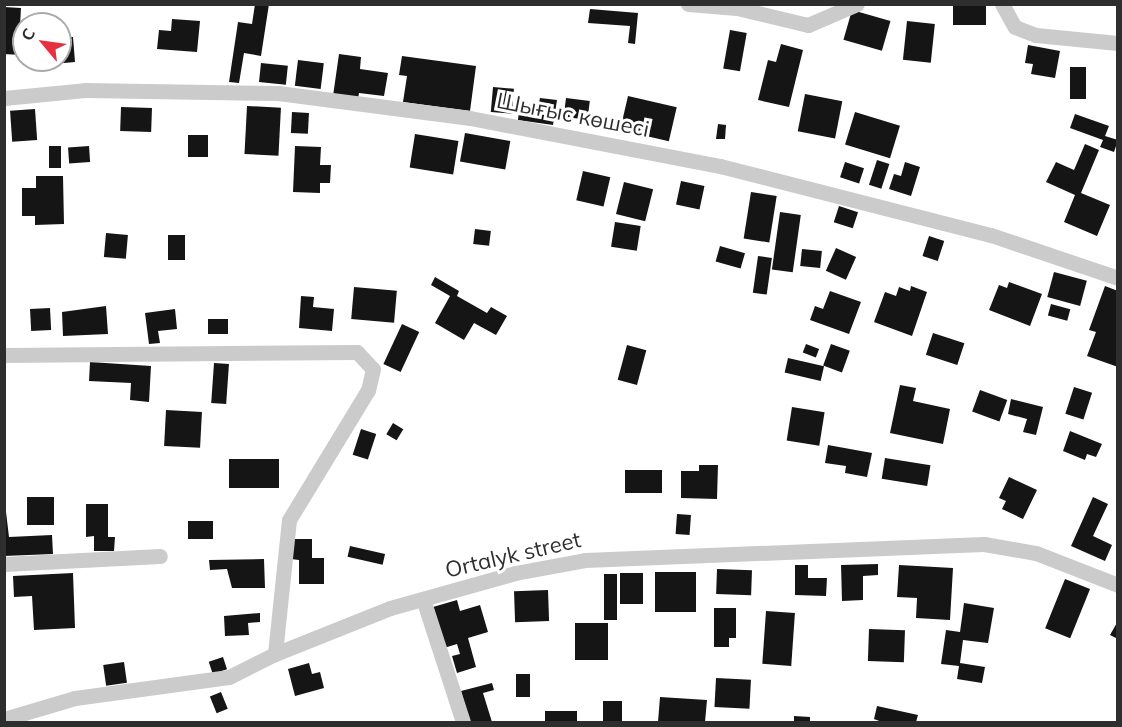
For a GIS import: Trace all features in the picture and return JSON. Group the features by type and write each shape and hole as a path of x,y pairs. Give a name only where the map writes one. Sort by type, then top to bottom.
{"street":[{"path":"688,4 737,8 808,25 857,4"},
{"path":"1002,4 1015,27 1036,35 1118,43"},
{"name":"Шығыс көшесі","path":"4,98 85,90 278,93 470,118 720,166 991,235 1118,278"},
{"path":"4,355 357,352 372,369 368,390 289,520 275,654"},
{"name":"Ortalyk street","path":"4,719 75,699 229,677 275,654 423,599 515,573 585,560 984,544 1036,554 1118,585"},
{"path":"4,564 160,556"},
{"path":"423,599 463,723"}],"building":[{"path":"255,4 269,4 261,56 244,53 239,83 229,82 238,22 252,24"},
{"path":"953,4 986,4 986,25 953,25"},
{"path":"4,7 21,8 21,12 12,12 12,54 4,54"},
{"path":"590,9 638,13 635,44 628,43 630,26 588,23"},
{"path":"852,10 890,21 882,51 843,40"},
{"path":"172,19 200,21 197,52 157,49 159,30 171,31"},
{"path":"907,21 935,24 931,63 903,60"},
{"path":"730,30 747,33 740,71 723,68"},
{"path":"72,37 75,62 72,62"},
{"path":"781,44 803,50 789,107 758,100 768,60 776,62"},
{"path":"1028,45 1060,51 1055,78 1031,74 1033,64 1025,63"},
{"path":"339,54 361,57 360,69 388,73 384,96 359,93 358,99 333,96"},
{"path":"402,56 476,66 470,111 403,102 407,76 399,75"},
{"path":"298,60 324,63 321,89 295,86"},
{"path":"261,63 288,66 286,85 259,82"},
{"path":"1070,67 1086,67 1086,99 1070,99"},
{"path":"493,87 514,89 512,114 491,112"},
{"path":"805,94 842,101 835,139 798,131"},
{"path":"628,96 677,107 669,141 620,130"},
{"path":"540,98 557,100 553,125 518,120 519,110 537,113"},
{"path":"566,98 590,101 588,120 564,117"},
{"path":"247,106 281,108 278,156 244,154"},
{"path":"121,107 152,108 151,132 120,131"},
{"path":"35,109 37,140 12,142 10,111"},
{"path":"292,112 309,113 308,134 291,133"},
{"path":"855,112 900,126 890,158 845,145"},
{"path":"1075,114 1109,126 1105,136 1118,140 1114,152 1100,147 1103,140 1070,128"},
{"path":"718,124 726,125 725,139 716,139"},
{"path":"465,133 510,141 505,170 460,162"},
{"path":"415,134 458,141 453,174 410,168"},
{"path":"188,135 208,135 208,157 188,157"},
{"path":"1085,144 1099,150 1081,193 1110,205 1097,236 1064,222 1075,195 1046,182 1056,162 1074,170"},
{"path":"49,146 61,146 61,168 49,168"},
{"path":"89,146 90,162 69,163 68,147"},
{"path":"295,146 321,147 320,165 331,165 330,183 320,183 320,193 293,192"},
{"path":"877,160 889,164 881,189 869,185"},
{"path":"845,162 864,168 859,183 840,177"},
{"path":"905,162 920,167 911,196 889,189 894,174 901,176"},
{"path":"583,171 610,177 604,207 576,200"},
{"path":"36,176 63,176 64,224 35,225 35,216 22,216 22,188 36,188"},
{"path":"681,181 704,186 699,209 676,204"},
{"path":"624,182 653,189 645,221 616,214"},
{"path":"751,192 777,196 769,242 744,238"},
{"path":"839,206 858,212 853,228 834,222"},
{"path":"780,212 801,215 793,272 772,269"},
{"path":"615,222 641,226 637,251 611,247"},
{"path":"475,229 491,231 489,246 473,244"},
{"path":"106,233 128,235 126,259 104,257"},
{"path":"168,235 185,235 185,260 168,260"},
{"path":"929,236 944,241 938,261 923,256"},
{"path":"720,246 745,253 741,269 716,261"},
{"path":"836,248 856,257 846,280 826,271"},
{"path":"802,249 822,251 820,268 800,266"},
{"path":"758,256 772,258 767,295 753,293"},
{"path":"1054,272 1087,281 1080,306 1047,297"},
{"path":"435,277 459,291 457,296 487,313 491,307 507,316 496,335 474,323 464,340 435,323 450,296 431,285"},
{"path":"1009,282 1042,294 1030,326 989,310 999,285 1007,288"},
{"path":"911,286 927,292 912,336 874,322 885,292 896,296 899,287 910,291"},
{"path":"1105,286 1118,291 1118,367 1087,356 1096,332 1089,330"},
{"path":"354,287 397,291 394,323 351,319"},
{"path":"830,291 861,302 849,334 810,320 815,306 823,309"},
{"path":"301,296 314,297 313,307 334,309 332,331 299,328"},
{"path":"1051,304 1070,309 1067,321 1048,316"},
{"path":"106,306 108,334 63,336 62,312"},
{"path":"50,308 51,330 31,331 30,309"},
{"path":"175,309 177,329 158,331 160,343 149,344 145,313"},
{"path":"208,319 228,319 228,334 208,334"},
{"path":"402,324 419,332 401,372 383,364"},
{"path":"933,333 964,343 957,365 926,355"},
{"path":"806,344 819,349 816,357 803,352"},
{"path":"831,344 850,351 842,372 823,366"},
{"path":"627,345 646,350 637,385 618,380"},
{"path":"788,358 824,366 821,381 785,373"},
{"path":"90,362 151,366 149,402 130,400 131,383 89,381"},
{"path":"214,363 229,364 226,404 211,403"},
{"path":"900,385 916,388 913,401 950,409 943,444 890,433"},
{"path":"1074,387 1092,393 1083,420 1065,414"},
{"path":"980,390 1007,400 999,422 972,412"},
{"path":"1011,399 1043,407 1036,435 1023,432 1027,419 1008,414"},
{"path":"792,407 825,412 819,446 787,441"},
{"path":"166,410 202,412 200,448 164,446"},
{"path":"393,423 403,429 397,440 386,434"},
{"path":"361,429 376,434 368,460 353,455"},
{"path":"1070,431 1102,444 1096,457 1087,454 1085,460 1063,451"},
{"path":"828,445 872,453 867,477 845,473 846,466 825,463"},
{"path":"885,458 930,465 927,486 882,479"},
{"path":"229,459 279,459 279,488 229,488"},
{"path":"699,465 718,465 717,499 681,498 681,471 699,471"},
{"path":"625,470 662,470 662,493 625,493"},
{"path":"1009,477 1037,490 1023,519 1002,509 1006,501 999,498"},
{"path":"4,495 9,537 52,535 53,554 4,556"},
{"path":"27,497 54,497 54,525 27,525"},
{"path":"1093,497 1108,504 1093,536 1112,545 1105,561 1071,546"},
{"path":"86,504 108,504 108,537 115,537 114,551 94,551 94,536 86,537"},
{"path":"677,514 691,515 690,535 676,534"},
{"path":"188,521 213,521 213,539 188,539"},
{"path":"291,539 312,539 312,558 324,558 324,584 299,584 299,560 291,559"},
{"path":"350,546 385,554 383,565 348,557"},
{"path":"264,559 265,588 232,588 227,569 210,570 209,560"},
{"path":"878,564 878,575 863,576 863,600 842,601 841,565"},
{"path":"795,565 808,565 808,578 827,578 826,596 795,595"},
{"path":"899,565 953,568 950,620 916,618 917,598 897,597"},
{"path":"717,569 752,570 751,595 716,594"},
{"path":"655,572 696,572 696,612 655,612"},
{"path":"73,573 75,628 34,630 32,596 14,597 13,576"},
{"path":"620,573 643,573 643,604 620,604"},
{"path":"604,574 617,574 617,620 604,620"},
{"path":"1065,579 1090,589 1070,638 1045,628"},
{"path":"548,590 549,621 515,622 514,591"},
{"path":"457,600 460,611 480,605 488,632 468,638 476,667 457,673 452,656 460,654 457,644 444,648 433,607"},
{"path":"964,603 994,608 988,643 963,640 960,663 985,667 982,683 957,679 959,666 941,664 946,630 960,632"},
{"path":"714,608 736,608 736,638 729,638 729,647 714,647"},
{"path":"766,611 795,613 791,666 762,664"},
{"path":"260,613 260,622 248,623 249,635 225,636 224,616"},
{"path":"1118,621 1118,639 1110,635"},
{"path":"575,623 608,623 608,660 575,660"},
{"path":"869,629 905,630 904,662 868,661"},
{"path":"223,657 227,669 213,674 209,662"},
{"path":"124,662 127,683 106,686 103,665"},
{"path":"309,663 312,674 320,672 324,688 295,696 288,669"},
{"path":"516,674 530,674 530,697 516,697"},
{"path":"716,678 751,680 749,709 714,707"},
{"path":"492,683 494,690 483,693 492,722 470,722 461,691"},
{"path":"221,692 228,709 217,713 210,696"},
{"path":"660,697 707,700 705,722 658,722"},
{"path":"603,701 622,701 622,722 603,722"},
{"path":"877,706 918,715 916,722 882,722 874,719"},
{"path":"545,711 577,711 577,722 545,722"},
{"path":"794,716 810,717 810,722 794,722"}]}
